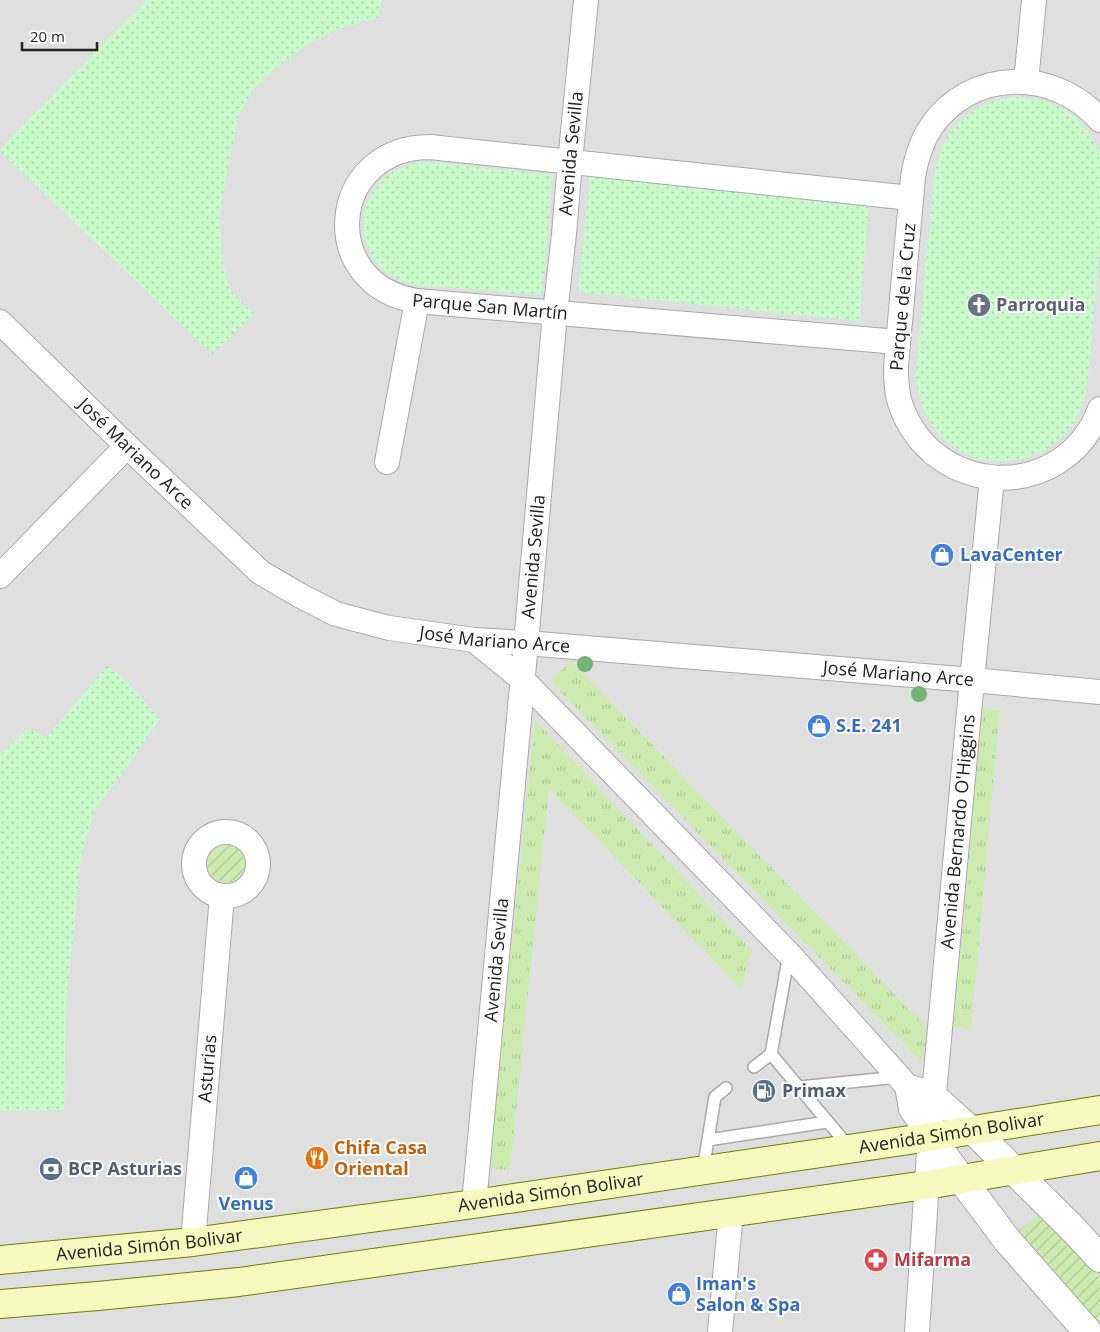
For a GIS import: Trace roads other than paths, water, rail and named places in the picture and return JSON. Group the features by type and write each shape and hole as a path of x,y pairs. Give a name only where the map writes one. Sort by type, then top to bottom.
{"main road":[{"name":"Avenida Simón Bolivar","path":"0,1260 193,1242 474,1204 1100,1110"},
{"path":"0,1304 239,1282 926,1186 1100,1156"}],"street":[{"name":"Avenida Sevilla","path":"474,1204 555,313 586,0"},
{"path":"1026,82 1034,0"},
{"name":"Parque de la Cruz","path":"1100,120 1078,100 1062,91 1045,85 1009,82 991,85 957,100 943,112 932,126 922,142 916,159 898,342 896,384 899,402 906,419 915,434 929,450 957,469 974,475 992,478 1011,478 1029,474 1046,468 1062,459 1088,434 1100,409"},
{"name":"Parque San Martín","path":"898,342 404,299 381,288 363,271 351,249 347,224 349,206 355,188 371,168 380,160 392,154 404,149 417,147 911,198"},
{"path":"387,462 417,301"},
{"name":"José Mariano Arce","path":"0,322 260,572 299,596 336,614 389,628 474,640 1100,692"},
{"path":"0,576 128,446"},
{"name":"Avenida Bernardo O'Higgins","path":"916,1332 930,1137 992,478"},
{"path":"474,640 522,679 789,954 903,1082 911,1109 930,1137 1008,1240 1088,1332"},
{"name":"Asturias","path":"193,1242 222,896"},
{"path":"903,1082 934,1095 973,1130 1100,1258"},
{"path":"720,1332 731,1212"}],"lane":[{"path":"754,1067 771,1054 789,954"},
{"path":"771,1054 850,1149"},
{"path":"799,1087 903,1082"},
{"path":"703,1170 715,1097 726,1088"},
{"path":"708,1140 827,1122"}],"place":[{"name":"Parroquia","path":"979,305"},
{"name":"LavaCenter","path":"942,555"},
{"name":"S.E. 241","path":"819,726"},
{"name":"Primax","path":"764,1091"},
{"name":"Chifa Casa Oriental","path":"317,1158"},
{"name":"BCP Asturias","path":"51,1169"},
{"name":"Venus","path":"246,1178"},
{"name":"Mifarma","path":"876,1260"},
{"name":"Iman's Salon & Spa","path":"679,1294"}]}
